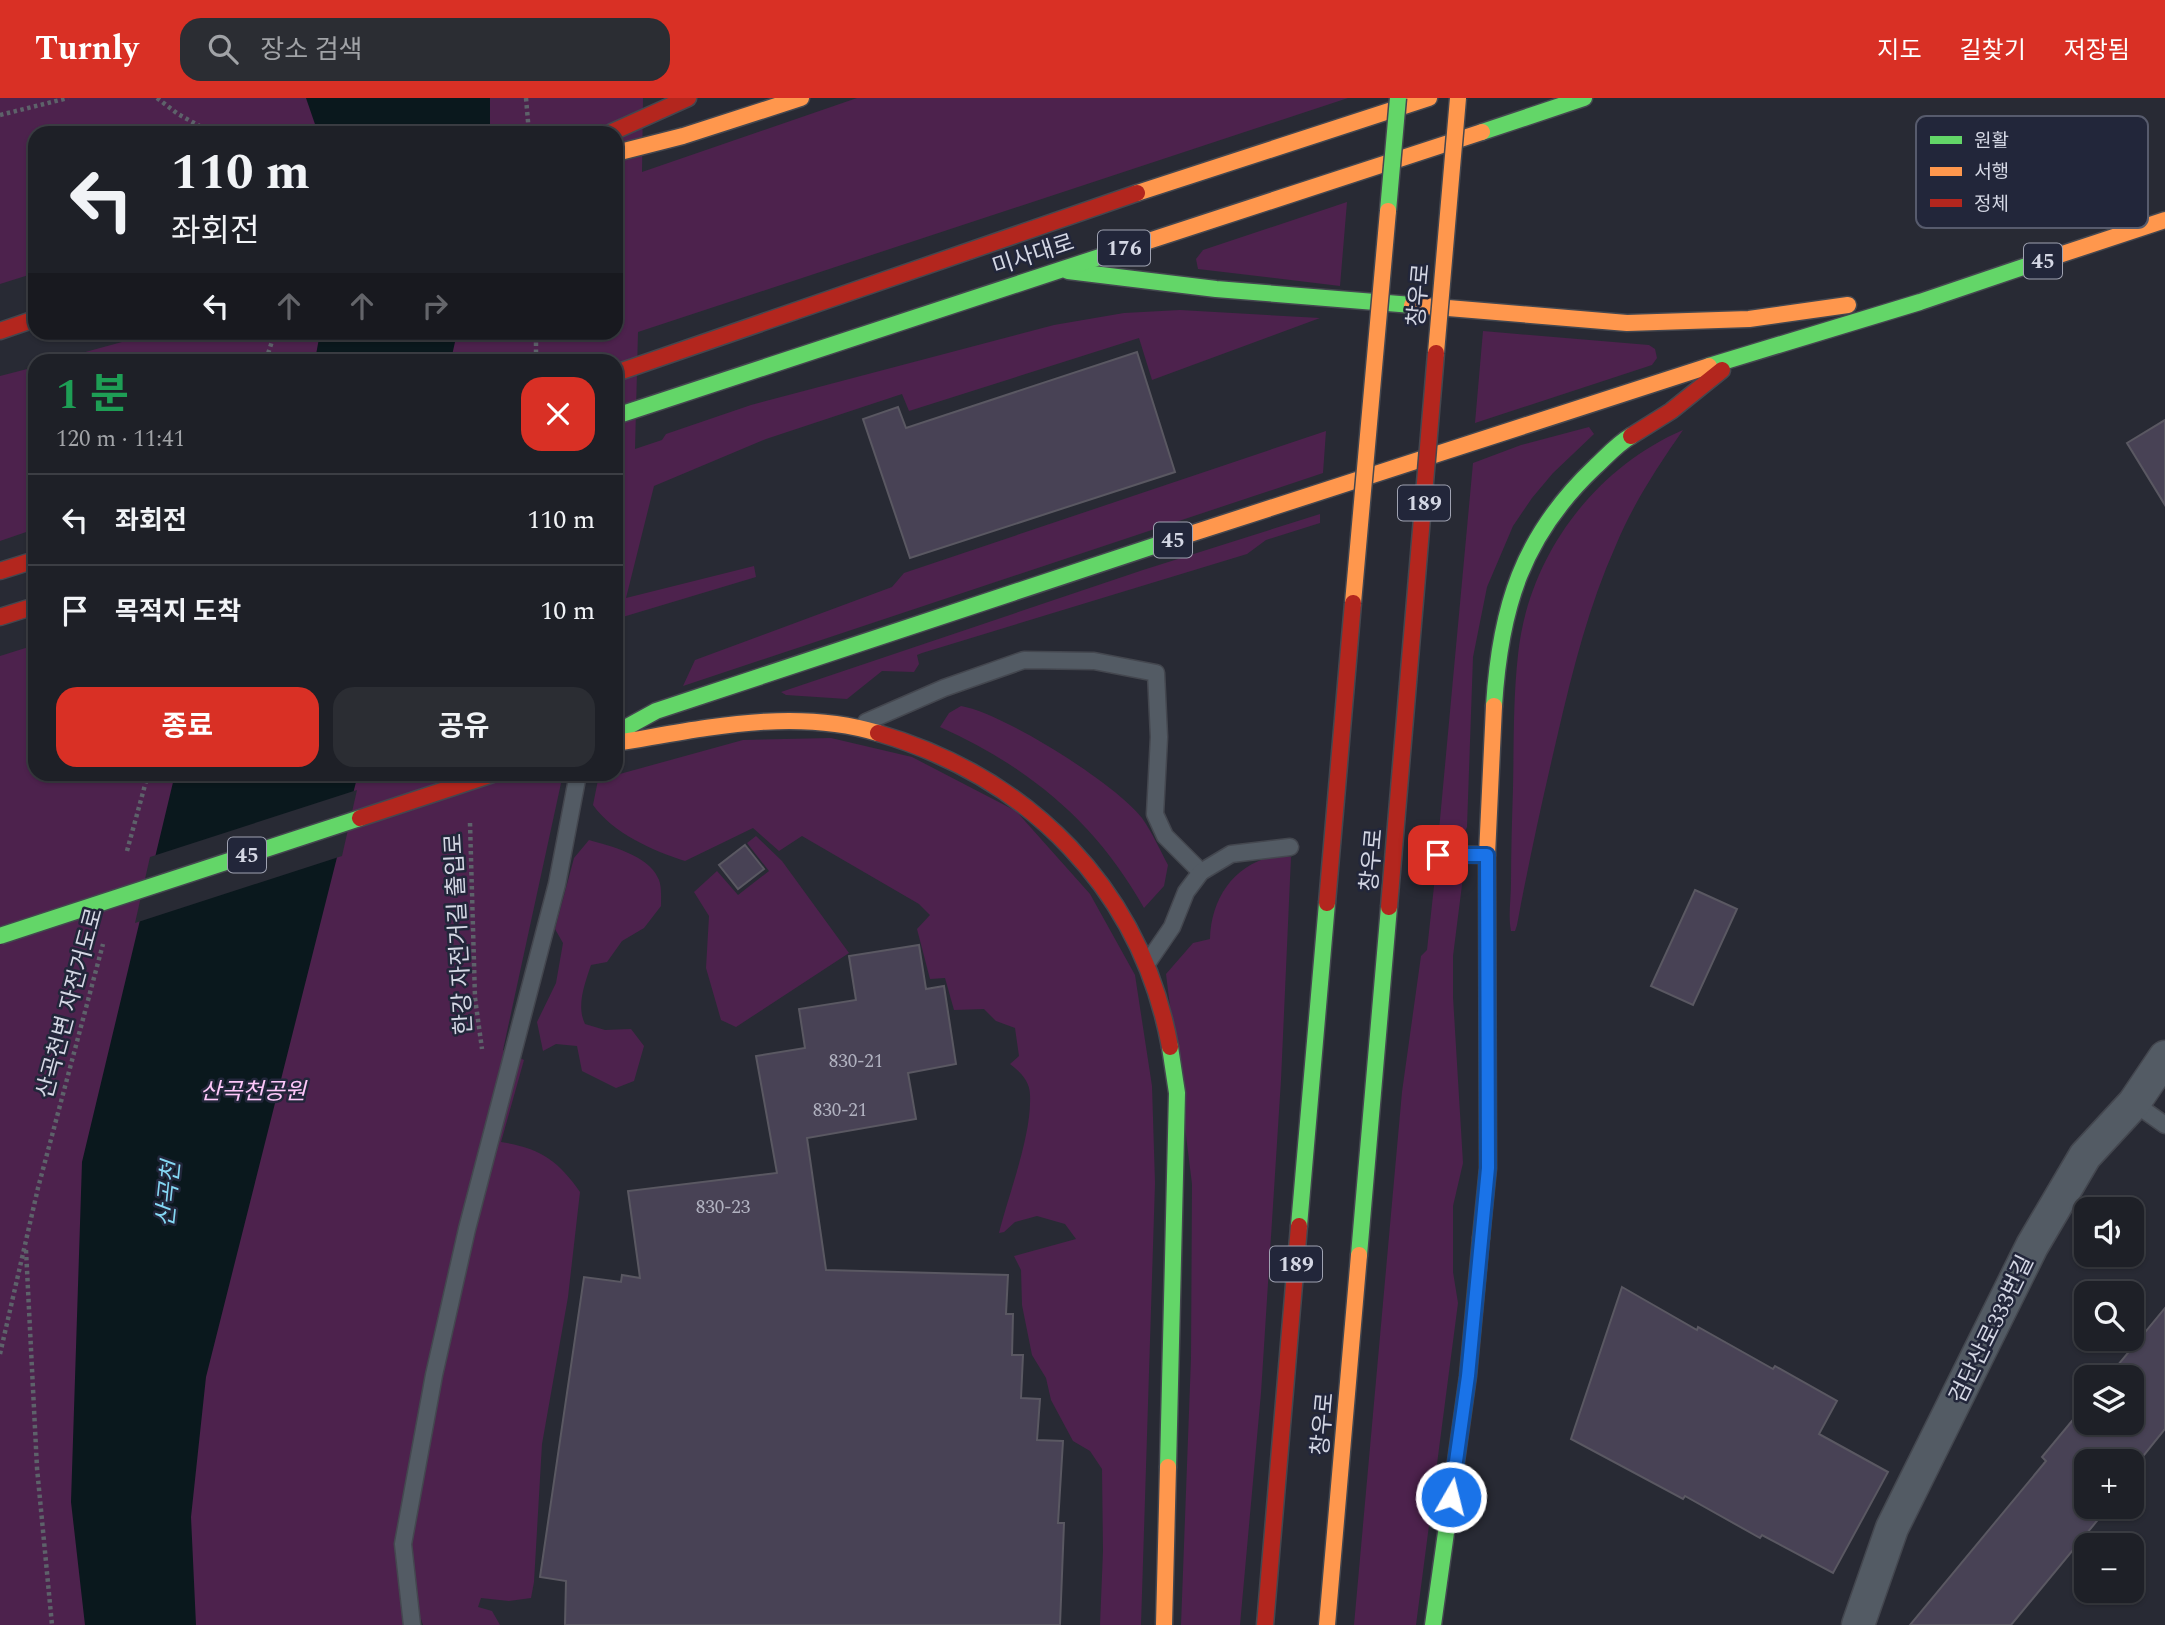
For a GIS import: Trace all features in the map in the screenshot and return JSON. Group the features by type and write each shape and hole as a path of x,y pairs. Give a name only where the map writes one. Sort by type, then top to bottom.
{"main road":[{"path":"623,127 688,98"},
{"path":"623,151 683,136 801,98"},
{"name":"창우로","path":"1265,1625 1398,98"},
{"name":"미사대로","path":"623,371 1051,221 1429,98"},
{"name":"창우로","path":"1327,1625 1458,98"},
{"name":"미사대로","path":"623,413 1584,98"},
{"name":"45","path":"2148,226 2165,220"},
{"name":"45","path":"623,729 669,706 1321,491 1679,375 1920,302 2141,228"},
{"path":"1059,269 1216,289 1627,323 1748,319 1856,304 1920,302"},
{"path":"0,331 28,321"},
{"path":"1433,1625 1468,1376 1488,1168 1487,855 1496,680 1513,587 1538,534 1576,485 1625,439 1671,411 1734,360"},
{"path":"0,571 28,562"},
{"path":"0,617 28,608"},
{"path":"623,742 764,723 809,721 857,726 928,747 992,779 1044,820 1106,887 1147,964 1167,1029 1177,1093 1164,1625"},
{"name":"45","path":"0,936 472,781"}],"street":[{"name":"검단산로333번길","path":"1858,1625 1892,1528 2032,1246 2085,1156 2134,1103 2165,1058"}],"lane":[{"path":"857,726 944,688 1024,660 1094,661 1156,673 1159,737 1155,814 1166,836 1201,872"},
{"path":"412,1625 403,1544 434,1375 467,1229 557,884 577,781"},
{"path":"1147,964 1172,927 1186,892 1201,872 1231,854 1290,847"},
{"path":"1438,855 1487,855"},
{"path":"2134,1103 2165,1125"}],"path":[{"path":"0,116 68,98"},
{"path":"158,98 199,126"},
{"path":"526,98 528,126"},
{"path":"127,854 146,781"},
{"name":"한강 자전거길 출입로","path":"469,811 475,998 484,1066 506,1082"},
{"name":"산곡천변 자전거도로","path":"0,1354 105,934"},
{"path":"26,1243 37,1468 52,1625"}],"green space":[{"path":"0,98 643,98 642,172 857,98 1348,98 638,332 635,449 662,440 666,434 751,405 1054,325 1124,313 1180,310 1320,318 1152,380 1139,338 909,411 902,394 766,439 654,486 626,598 754,566 756,577 623,617 623,354 78,354 129,340 623,340 623,126 28,126 28,275 0,284"},
{"path":"1347,202 1340,286 1198,269 1196,259 1203,250"},
{"path":"1483,331 1649,345 1655,349 1657,358 1652,365 1475,423"},
{"path":"28,369 28,531 0,541 0,376"},
{"path":"1589,427 1594,434 1553,473 1513,526 1487,587 1473,657 1467,827 1459,837 1438,841 1473,463 1521,445"},
{"path":"1683,430 1630,515 1598,591 1582,638 1564,709 1517,925 1515,931 1511,931 1516,672 1524,619 1535,584 1570,520 1594,492 1650,447"},
{"path":"1326,431 1323,473 683,686 695,660 892,587 904,573"},
{"path":"1320,514 1320,523 1266,540 1247,554 922,653 917,655 919,664 914,672 882,671 847,699 786,695 781,692 1143,570"},
{"name":"산곡천공원","path":"28,647 28,781 561,781 503,1050 524,1060 501,1142 526,1148 546,1157 564,1172 580,1192 568,1297 542,1444 534,1582 531,1598 509,1601 481,1598 478,1607 492,1611 500,1625 423,1625 421,1619 421,1625 0,1625 0,656"},
{"path":"961,706 980,711 1058,752 1109,787 1142,818 1168,865 1164,886 1144,908 1104,849 1082,823 1057,800 1003,760 940,727 949,713"},
{"path":"831,738 912,757 1016,811 1090,894 1135,975 1152,1086 1155,1183 1141,1625 1100,1625 1102,1469 1090,1451 1073,1441 1051,1400 1046,1378 1032,1355 1022,1305 1021,1270 1014,1256 1076,1239 1065,1224 1037,1216 1015,1222 999,1233 1024,1146 1030,1111 1028,1085 1010,1064 1019,1056 1015,1028 996,1021 984,1009 954,1010 945,978 930,979 917,929 930,915 919,904 802,836 779,851 753,828 685,861 635,840 611,824 593,805 598,781 623,781 623,773 743,740"},
{"path":"756,836 782,861 849,953 736,1027 721,1020 706,968 709,916 694,892 717,871 738,895 769,871 747,843"},
{"path":"589,840 628,853 646,863 658,878 661,888 661,906 644,928 622,941 607,962 591,965 582,994 581,1010 585,1024 605,1030 631,1029 644,1046 634,1081 616,1088 582,1071 577,1046 556,1044 543,1051 537,1022 556,983 563,943 555,929 574,858"},
{"path":"1274,856 1291,857 1281,1080 1261,1393 1240,1625 1181,1625 1191,1358 1192,1184 1166,974 1193,943 1210,939 1215,910 1227,886 1236,876 1247,867"},
{"path":"1436,868 1458,869 1463,877 1453,956 1463,1163 1453,1206 1453,1272 1458,1303 1416,1625 1354,1625 1402,1092 1421,956 1427,950"}],"water":[{"path":"306,98 490,98 490,126 316,126"},
{"path":"319,340 455,340 452,354 316,354"},
{"name":"산곡천","path":"173,781 356,781 206,1377 191,1517 196,1625 85,1625 71,1502 82,1162"}],"pier":[{"path":"357,790 342,856 135,923 150,857"}],"building":[{"path":"1137,352 1175,472 910,558 863,419 898,407 906,428"},
{"path":"2165,420 2165,505 2127,443"},
{"path":"745,845 764,869 738,889 719,865"},
{"path":"1695,890 1737,909 1693,1005 1651,986"},
{"path":"919,945 926,989 944,986 956,1064 908,1073 916,1119 807,1138 826,1270 1008,1275 1006,1314 1013,1314 1012,1355 1023,1355 1021,1398 1040,1399 1037,1440 1063,1441 1058,1523 1064,1523 1060,1625 565,1625 566,1581 540,1577 584,1277 621,1282 622,1275 640,1278 628,1191 777,1173 756,1056 805,1048 799,1009 856,1000 849,956"},
{"path":"1622,1287 1697,1330 1698,1327 1773,1369 1775,1366 1837,1401 1819,1434 1888,1472 1833,1573 1762,1535 1760,1538 1685,1496 1683,1499 1571,1439"},
{"path":"2165,1308 2165,1429 2144,1455 2144,1449 2074,1449 2074,1519 2099,1519 2087,1533 2074,1533 2074,1549 2011,1625 1910,1625 2046,1461 2042,1457 2074,1418 2074,1435 2144,1435 2144,1365 2118,1365 2129,1351 2144,1351 2144,1333"}],"traffic: fast":[{"path":"1388,211 1398,98"},
{"path":"1482,132 1584,98"},
{"path":"623,414 1130,247"},
{"path":"1709,366 1920,302 2035,263"},
{"path":"1068,271 1216,289 1412,305"},
{"path":"1494,706 1497,670 1509,606 1533,547 1570,493 1631,436"},
{"path":"623,729 656,711 1187,535"},
{"path":"0,936 360,818"},
{"path":"1299,1226 1327,903"},
{"path":"1359,1255 1389,907"},
{"path":"1168,1467 1177,1093 1170,1047"},
{"path":"1433,1625 1468,1376 1481,1238"}],"traffic: slow":[{"path":"623,151 683,136 801,98"},
{"path":"1137,193 1429,98"},
{"path":"1436,353 1458,98"},
{"path":"1130,247 1482,132"},
{"path":"1353,603 1388,211"},
{"path":"2148,226 2165,220"},
{"path":"2035,263 2141,228"},
{"path":"1412,305 1627,323 1749,319 1848,305"},
{"path":"1187,535 1709,366"},
{"path":"1481,1238 1488,1168 1487,855 1494,706"},
{"path":"623,742 714,727 780,721 846,725 878,733"},
{"path":"1327,1625 1359,1255"},
{"path":"1164,1625 1168,1467"}],"traffic: jam":[{"path":"623,127 688,98"},
{"path":"623,371 1137,193"},
{"path":"0,331 28,321"},
{"path":"1389,907 1436,353"},
{"path":"1631,436 1671,411 1722,370"},
{"path":"0,571 28,562"},
{"path":"1327,903 1353,603"},
{"path":"0,617 28,608"},
{"path":"878,733 933,753 984,779 1030,810 1070,848 1105,890 1134,938 1155,990 1170,1047"},
{"path":"360,818 472,781"},
{"path":"1265,1625 1299,1226"}],"route":[{"path":"1438,855 1487,855 1488,1168 1468,1376 1451,1497"}]}
